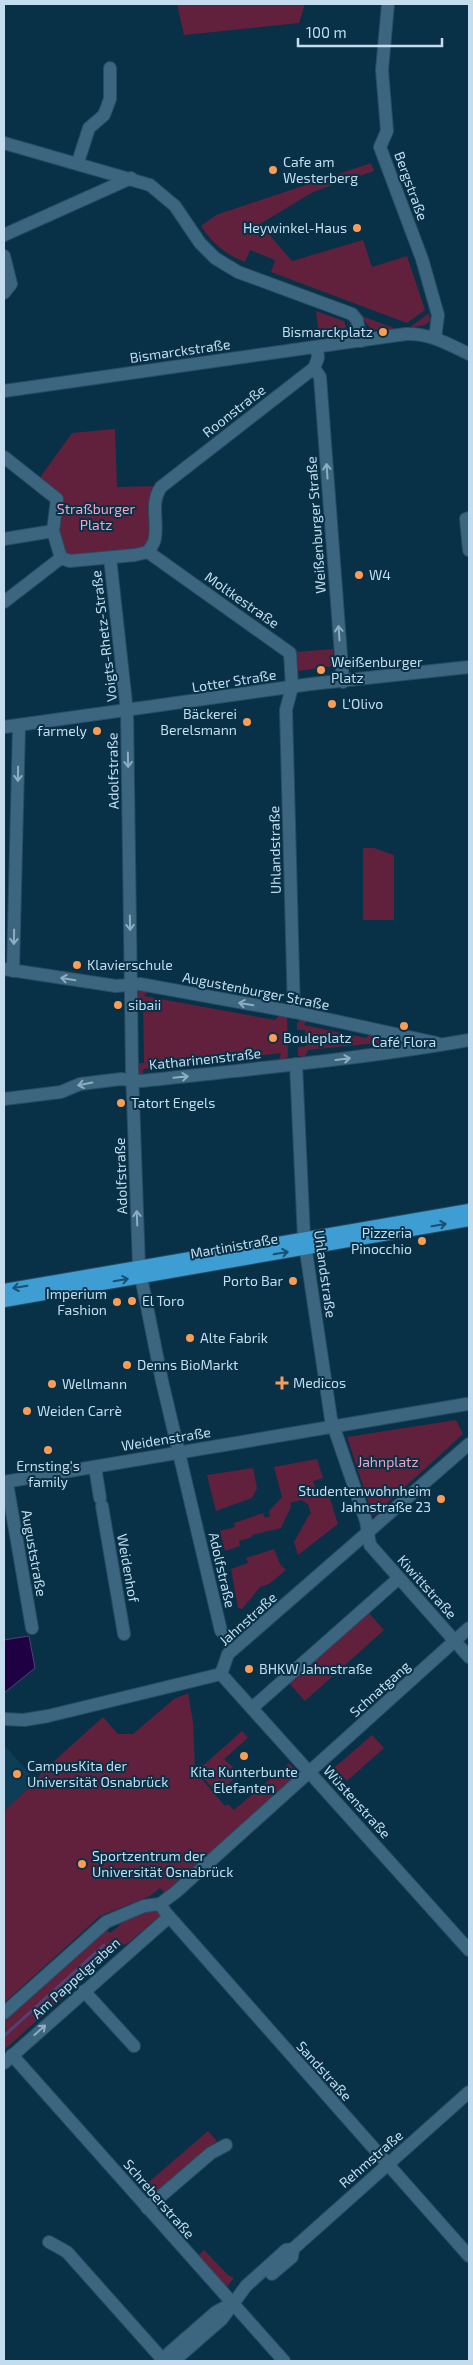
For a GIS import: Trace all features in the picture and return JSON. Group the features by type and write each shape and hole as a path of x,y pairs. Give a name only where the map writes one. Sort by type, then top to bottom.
{"main road":[{"name":"Martinistraße","path":"4,1301 139,1272 304,1243 469,1210"},
{"name":"Martinistraße","path":"304,1243 469,1220"},
{"name":"Martinistraße","path":"4,1290 139,1272"}],"street":[{"name":"Bergstraße","path":"388,4 382,70 387,131 380,146 422,259 438,315 435,338"},
{"path":"78,162 89,128 104,114 110,99 110,68"},
{"path":"4,143 78,162 150,185 175,206 200,243 215,258 238,272 352,314 357,320 360,340 421,334 435,338 469,354"},
{"path":"4,235 131,178"},
{"path":"4,256 11,284 4,293"},
{"name":"Bismarckstraße","path":"4,391 360,340"},
{"path":"314,368 318,358 317,347"},
{"name":"Roonstraße","path":"148,552 156,539 156,494 161,487 314,368"},
{"name":"Weißenburger Straße","path":"314,368 320,377 343,682"},
{"path":"4,457 57,499 53,531 61,558"},
{"path":"469,518 466,519 469,549"},
{"path":"4,539 53,531"},
{"path":"61,558 70,561 110,558 148,552"},
{"name":"Moltkestraße","path":"148,552 290,653 292,687"},
{"path":"4,602 61,558"},
{"name":"Voigts-Rhetz-Straße","path":"110,558 128,712"},
{"name":"Lotter Straße","path":"4,727 128,712 292,687 469,667"},
{"name":"Uhlandstraße","path":"292,687 286,710 294,1012"},
{"name":"Adolfstraße","path":"128,712 131,985 139,1272 221,1631"},
{"path":"8,970 19,726"},
{"name":"Augustenburger Straße","path":"8,970 116,986 140,984 294,1012 442,1045"},
{"path":"399,1052 404,1043 400,1036"},
{"name":"Katharinenstraße","path":"4,1099 61,1092 80,1084 121,1079 141,1081 296,1064 399,1052 469,1040"},
{"name":"Uhlandstraße","path":"296,1064 304,1243 334,1427"},
{"path":"367,1534 366,1521 334,1427 467,1404"},
{"name":"Weidenstraße","path":"4,1483 95,1466 334,1427"},
{"name":"Jahnstraße","path":"221,1674 228,1654 469,1444"},
{"name":"Weidenhof","path":"95,1466 124,1634"},
{"name":"Auguststraße","path":"4,1483 8,1489 32,1628"},
{"name":"Kiwittstraße","path":"367,1534 370,1545 469,1657"},
{"path":"252,1708 399,1578"},
{"name":"Schnatgang","path":"310,1771 469,1628"},
{"path":"4,1719 24,1720 48,1716 221,1674"},
{"name":"Wüstenstraße","path":"221,1674 469,1950"},
{"name":"Am Pappelgraben","path":"4,2013 106,1922 144,1906 160,1904 176,1892 310,1771"},
{"name":"Sandstraße","path":"160,1904 169,1917 469,2256"},
{"name":"Am Pappelgraben","path":"8,2059 169,1917"},
{"path":"84,1991 134,2046"},
{"name":"Schreberstraße","path":"8,2059 147,2208 284,2361"},
{"name":"Rehmstraße","path":"165,2361 169,2353 216,2312 252,2292 292,2257 293,2249 469,2092"},
{"path":"147,2208 211,2153 226,2145"},
{"path":"49,2242 67,2252 165,2361"},
{"name":"Rehmstraße","path":"170,2361 175,2360 222,2319 232,2304"}],"shaded area":[{"path":"29,1636 35,1668 4,1693 4,1640"},
{"name":"CampusKita der Universität Osnabrück","path":"4,1745 36,1781 4,1811"}],"green space":[{"path":"177,4 305,4 299,23 184,35"},
{"path":"371,163 374,171 313,192 260,224 292,261 363,240 372,267 407,256 425,310 407,323 271,272 275,260 250,250 245,262 238,259 220,248 201,226 216,215"},
{"path":"316,311 344,321 347,330 342,334 319,337"},
{"path":"429,313 430,321 425,325 409,328"},
{"path":"362,316 399,330 377,331 365,322"},
{"name":"Straßburger Platz","path":"115,429 117,487 156,486 151,538 144,547 70,556 65,554 58,531 61,508 39,479 72,433"},
{"path":"333,649 334,666 298,671 296,652"},
{"path":"363,848 374,848 394,855 394,920 363,920"},
{"path":"139,990 149,990 144,996 275,1020 279,1015 287,1016 288,1056 286,1059 279,1060 281,1053 144,1069 141,1077 137,1075 135,1063 144,1063 143,1001 135,1001"},
{"path":"301,1019 308,1020 304,1025 366,1038 371,1033 397,1039 398,1045 375,1049 378,1043 308,1050 305,1056 302,1057 298,1055 298,1047 306,1046 305,1030 297,1030 297,1023"},
{"name":"Jahnplatz","path":"456,1420 463,1434 373,1516 347,1437"},
{"path":"317,1459 323,1478 313,1481 316,1489 326,1486 338,1524 298,1555 294,1542 311,1514 308,1504 301,1500 290,1503 291,1507 281,1528 252,1535 252,1537 239,1541 240,1546 225,1551 220,1531 235,1527 234,1523 263,1513 265,1518 270,1516 269,1511 282,1497 274,1467"},
{"path":"253,1468 257,1488 252,1498 216,1511 207,1475"},
{"path":"274,1549 280,1564 286,1570 269,1584 260,1587 242,1609 238,1608 231,1569 248,1563 246,1558"},
{"path":"368,1612 384,1630 305,1701 288,1682"},
{"name":"Sportzentrum der Universität Osnabrück","path":"188,1693 193,1722 195,1771 225,1806 228,1804 234,1810 289,1763 295,1770 294,1779 172,1889 165,1893 160,1888 150,1896 100,1916 4,2003 4,1811 36,1781 41,1773 103,1717 118,1734 133,1734 174,1699"},
{"path":"242,1731 248,1738 224,1759 233,1767 229,1771 235,1778 218,1794 197,1771"},
{"path":"372,1735 384,1748 347,1781 334,1768"},
{"path":"155,1908 161,1915 128,1943 119,1947 4,2050 4,2018 105,1928 110,1933 119,1926 119,1920"},
{"path":"208,2131 217,2141 151,2197 143,2187"},
{"path":"204,2250 228,2275 234,2278 226,2288 197,2257"}],"waterway":[{"path":"4,2036 104,1945"}],"place":[{"name":"Cafe am Westerberg","path":"273,170"},
{"name":"Heywinkel-Haus","path":"357,228"},
{"name":"Bismarckplatz","path":"383,332"},
{"name":"W4","path":"359,575"},
{"name":"Weißenburger Platz","path":"321,670"},
{"name":"L‘Olivo","path":"332,704"},
{"name":"Bäckerei Berelsmann","path":"247,722"},
{"name":"farmely","path":"97,731"},
{"name":"Klavierschule","path":"77,965"},
{"name":"sibaii","path":"118,1005"},
{"name":"Café Flora","path":"404,1026"},
{"name":"Bouleplatz","path":"273,1038"},
{"name":"Tatort Engels","path":"121,1103"},
{"name":"Pizzeria Pinocchio","path":"422,1241"},
{"name":"Porto Bar","path":"293,1281"},
{"name":"El Toro","path":"132,1301"},
{"name":"Imperium Fashion","path":"117,1302"},
{"name":"Alte Fabrik","path":"190,1338"},
{"name":"Denns BioMarkt","path":"127,1365"},
{"name":"Medicos","path":"282,1383"},
{"name":"Wellmann","path":"52,1384"},
{"name":"Weiden Carrè","path":"27,1411"},
{"name":"Ernsting's family","path":"48,1450"},
{"name":"Studentenwohnheim Jahnstraße 23","path":"441,1499"},
{"name":"BHKW Jahnstraße","path":"249,1669"},
{"name":"Kita Kunterbunte Elefanten","path":"244,1756"},
{"name":"CampusKita der Universität Osnabrück","path":"17,1774"},
{"name":"Sportzentrum der Universität Osnabrück","path":"82,1864"}]}
